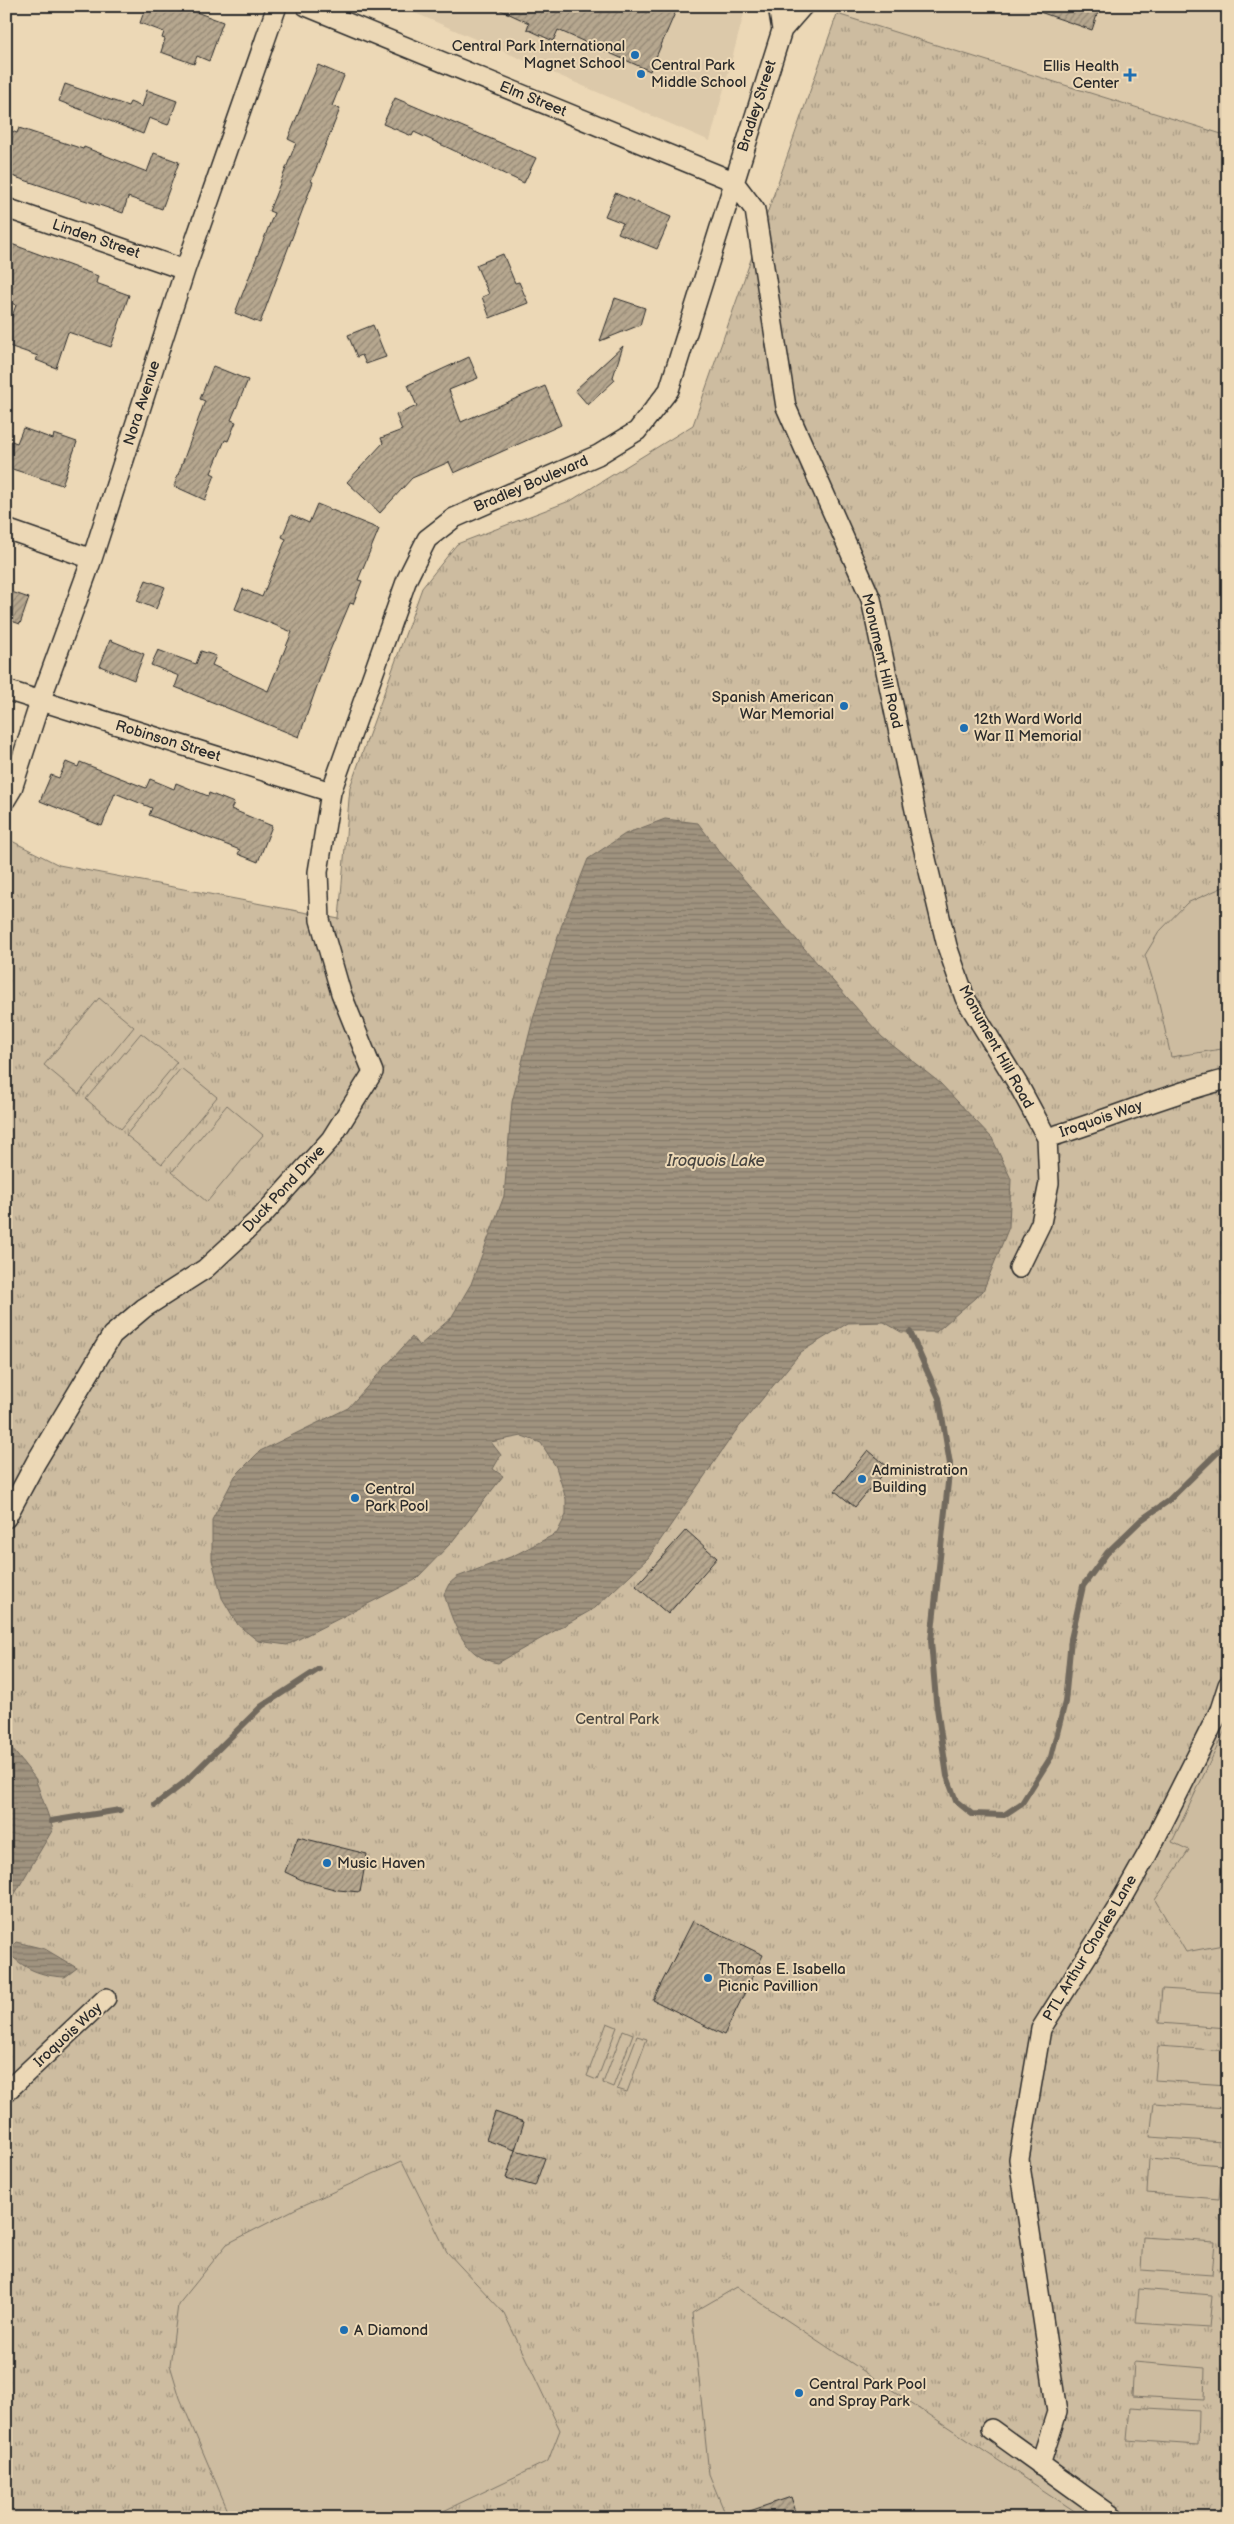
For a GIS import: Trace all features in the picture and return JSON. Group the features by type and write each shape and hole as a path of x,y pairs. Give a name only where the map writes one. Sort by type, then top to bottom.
{"street":[{"name":"Nora Avenue","path":"6,798 12,789 40,702 92,559 185,270 276,6"},
{"name":"Elm Street","path":"306,6 733,181"},
{"name":"Bradley Street","path":"778,6 782,30"},
{"name":"Bradley Street","path":"733,181 782,30 803,6"},
{"name":"Bradley Boulevard","path":"331,792 407,579 427,539 454,518 598,455 637,431 668,390 733,181"},
{"name":"Monument Hill Road","path":"733,181 755,210 786,407 871,599 920,834 947,946 965,998 1019,1086 1047,1138"},
{"name":"Linden Street","path":"6,208 185,270"},
{"path":"6,529 92,559"},
{"name":"Robinson Street","path":"6,690 331,792"},
{"name":"Duck Pond Drive","path":"6,1518 36,1462 112,1335 144,1308 205,1269 262,1216 331,1139 373,1072 341,993 320,920 318,872 331,792"},
{"name":"Iroquois Way","path":"1020,1268 1042,1215 1049,1183 1047,1138 1093,1124 1198,1086 1228,1079"},
{"name":"PTL Arthur Charles Lane","path":"1040,2465 1057,2412 1019,2158 1041,2029 1116,1910 1148,1853 1220,1710 1228,1685"},
{"name":"Iroquois Way","path":"6,2092 106,1998"},
{"path":"991,2429 1115,2518"}],"shaded area":[{"name":"Central Park Middle School","path":"399,6 746,6 710,141"},
{"name":"Ellis Health Center","path":"839,6 1228,6 1228,136 837,14"}],"green space":[{"name":"Central Park","path":"837,14 1228,136 1228,2518 6,2518 6,838 59,865 339,919 350,787 422,588 457,544 572,500 693,425"},
{"path":"1228,885 1228,1048 1171,1057 1157,994 1145,955 1159,932 1187,903"},
{"path":"99,998 134,1027 79,1094 44,1065"},
{"path":"141,1033 177,1062 121,1129 86,1099"},
{"path":"181,1068 217,1097 162,1164 126,1135"},
{"path":"227,1105 263,1135 207,1202 172,1172"},
{"path":"1228,1724 1228,1944 1186,1952 1155,1900 1189,1850 1172,1842"},
{"path":"1162,1989 1228,1993 1228,2028 1159,2023"},
{"path":"607,2023 617,2027 597,2080 587,2076"},
{"path":"623,2030 633,2034 613,2087 603,2083"},
{"path":"637,2036 647,2039 627,2092 617,2089"},
{"path":"1158,2046 1228,2051 1227,2085 1155,2080"},
{"path":"1154,2103 1226,2108 1223,2142 1150,2137"},
{"path":"1149,2159 1222,2165 1219,2199 1147,2193"},
{"name":"A Diamond","path":"402,2161 447,2252 504,2313 560,2430 548,2461 431,2517 231,2518 180,2398 170,2365 178,2305 227,2244 297,2208"},
{"path":"1143,2237 1215,2242 1212,2275 1141,2270"},
{"name":"Central Park Pool and Spray Park","path":"737,2287 1079,2514 1075,2518 727,2518 709,2474 692,2313"},
{"path":"1139,2289 1212,2295 1209,2328 1136,2323"},
{"path":"1134,2362 1205,2368 1204,2400 1132,2396"},
{"path":"1130,2407 1199,2411 1198,2445 1127,2440"}],"water":[{"name":"Iroquois Lake","path":"665,819 698,823 719,851 882,1037 940,1083 992,1138 1011,1179 1009,1227 983,1291 936,1332 901,1332 884,1322 848,1323 801,1352 735,1432 648,1558 595,1608 498,1663 486,1660 468,1647 451,1616 444,1594 449,1584 457,1577 513,1556 557,1533 566,1515 566,1499 556,1467 541,1443 522,1436 491,1442 501,1455 493,1469 503,1476 451,1543 415,1580 287,1645 258,1641 238,1625 222,1598 212,1560 212,1520 235,1476 260,1451 348,1408 412,1337 419,1346 451,1318 471,1284 504,1196 512,1102 533,1019 561,927 588,859 625,834"},
{"path":"6,1741 35,1778 53,1829 6,1909"},
{"path":"16,1942 45,1949 77,1968 65,1977 40,1973 19,1963 7,1951"}],"building":[{"path":"146,6 180,6 223,22 209,61 197,56 194,64 161,52 165,39 162,38 164,32 140,23"},
{"name":"Central Park International Magnet School","path":"492,6 678,6 650,71 558,30 553,41 527,29 529,23"},
{"path":"1032,6 1100,6 1092,30 1031,9"},
{"path":"318,65 344,76 332,106 340,109 311,181 313,182 260,323 235,313 274,213 269,211 296,143 288,139"},
{"path":"65,84 128,106 130,102 142,107 147,90 177,101 168,125 149,118 143,134 59,101"},
{"path":"395,98 536,158 524,183 414,132 412,136 383,124"},
{"path":"19,128 83,149 84,147 147,172 154,153 179,162 162,209 128,197 123,213 6,174 6,129 17,133"},
{"path":"615,193 671,217 657,249 618,233 623,223 605,216"},
{"path":"6,242 98,276 96,283 129,295 111,347 68,332 56,368 36,360 38,356 6,345 6,334 16,305 6,301"},
{"path":"503,254 515,283 519,282 528,303 490,318 482,297 489,294 476,265"},
{"path":"615,298 645,308 640,325 600,341"},
{"path":"373,325 386,357 366,364 362,355 357,357 348,335"},
{"path":"623,346 613,377 615,380 588,405 575,390"},
{"path":"469,357 478,378 449,390 461,422 545,386 561,425 454,473 449,462 412,478 380,513 347,482 383,443 381,438 402,430 396,415 417,406 408,385"},
{"path":"213,366 248,380 231,420 236,422 228,441 225,440 211,473 215,475 205,500 174,486 205,401 200,399"},
{"path":"23,428 53,439 54,434 77,442 62,485 6,467 6,439 17,443"},
{"path":"317,504 379,529 358,580 362,581 353,604 350,603 328,655 299,737 175,687 179,676 151,665 158,650 196,664 201,651 216,656 212,665 268,691 292,632 235,609 243,589 262,597 286,539 282,537 291,515 309,523"},
{"path":"146,580 165,587 156,609 137,601"},
{"path":"6,590 29,598 20,624 6,619"},
{"path":"110,640 144,654 134,680 100,666"},
{"path":"66,762 78,767 80,762 146,788 150,779 174,789 176,783 208,796 209,793 234,803 231,809 272,826 258,862 238,854 240,850 149,815 152,808 115,793 102,826 40,801 51,775 59,778"},
{"name":"Administration Building","path":"868,1450 888,1467 855,1507 835,1491"},
{"path":"686,1530 717,1558 668,1614 636,1586"},
{"name":"Music Haven","path":"298,1837 367,1854 360,1892 338,1890 304,1881 285,1872"},
{"name":"Thomas E. Isabella Picnic Pavillion","path":"693,1921 763,1955 724,2035 653,2000"},
{"path":"495,2112 524,2122 515,2150 486,2140"},
{"path":"515,2150 545,2158 535,2186 506,2178"},
{"path":"791,2497 798,2518 739,2518 738,2515"}],"waterway":[{"path":"910,1332 939,1398 950,1464 931,1641 936,1701 947,1776 956,1801 972,1814 1004,1815 1022,1803 1051,1757 1065,1702 1071,1639 1083,1586 1107,1553 1141,1520 1168,1501 1228,1442"},
{"path":"155,1805 185,1782 262,1706 319,1669"},
{"path":"51,1821 120,1810"}],"place":[{"name":"Central Park International Magnet School","path":"635,55"},
{"name":"Central Park Middle School","path":"641,74"},
{"name":"Ellis Health Center","path":"1130,75"},
{"name":"Spanish American War Memorial","path":"844,706"},
{"name":"12th Ward World War II Memorial","path":"964,728"},
{"name":"Administration Building","path":"862,1479"},
{"name":"Central Park Pool","path":"355,1498"},
{"name":"Music Haven","path":"327,1863"},
{"name":"Thomas E. Isabella Picnic Pavillion","path":"708,1978"},
{"name":"A Diamond","path":"344,2330"},
{"name":"Central Park Pool and Spray Park","path":"799,2393"}]}
